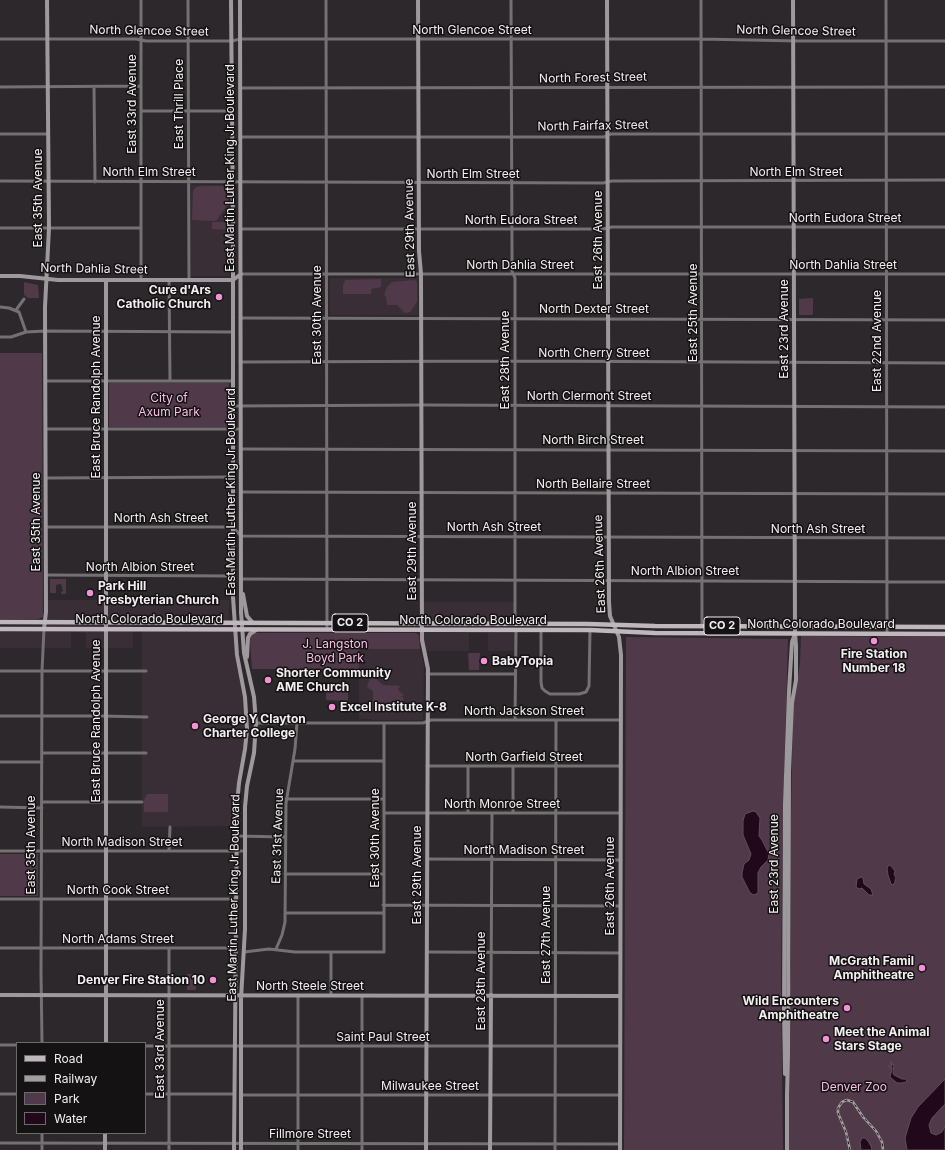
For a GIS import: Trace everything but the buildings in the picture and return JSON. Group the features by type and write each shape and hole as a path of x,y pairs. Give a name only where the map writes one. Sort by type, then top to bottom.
{"main road":[{"name":"North Colorado Boulevard","path":"0,622 613,624 643,626 945,627"},
{"name":"North Colorado Boulevard","path":"0,629 590,630 670,633 945,634"}],"street":[{"name":"East 35th Avenue","path":"42,1042 42,671 46,575 45,331 49,228 47,0"},
{"name":"East 33rd Avenue","path":"141,0 141,280"},
{"name":"East Thrill Place","path":"188,0 188,181 190,280"},
{"name":"East Martin Luther King Jr Boulevard","path":"231,0 233,280 230,381 233,429 233,576 238,659 247,724 245,749 237,794 236,948 234,996 234,1150"},
{"name":"East Martin Luther King Jr Boulevard","path":"240,0 242,318 240,406 241,585 244,652 254,698 256,723 254,753 246,792 246,952 241,996 240,1150"},
{"name":"East 30th Avenue","path":"326,0 327,630"},
{"name":"East 29th Avenue","path":"418,0 419,251 421,274 422,536 424,580 422,647 429,674 427,721 426,1150"},
{"name":"East 28th Avenue","path":"511,0 512,271 514,274 515,318 515,720"},
{"name":"East 26th Avenue","path":"607,0 608,580 609,611 617,631 621,655 620,1150"},
{"name":"East 25th Avenue","path":"701,0 702,626"},
{"name":"East 23rd Avenue","path":"787,1150 789,772 792,703 796,676 793,0"},
{"name":"East 22nd Avenue","path":"886,0 887,634"},
{"name":"North Glencoe Street","path":"0,39 188,41 232,41 240,39 701,39 793,41 945,41"},
{"path":"0,87 141,86"},
{"path":"94,87 94,182"},
{"name":"North Forest Street","path":"240,88 945,87"},
{"path":"141,111 232,111"},
{"path":"0,134 48,134"},
{"name":"North Fairfax Street","path":"240,136 604,137 611,134 945,134"},
{"name":"North Elm Street","path":"0,181 188,181 241,183 603,183 612,180 945,180"},
{"name":"North Eudora Street","path":"241,229 945,227"},
{"path":"0,228 140,228"},
{"path":"233,280 241,274"},
{"name":"North Dahlia Street","path":"241,274 945,274"},
{"name":"North Dahlia Street","path":"0,276 20,276 46,279 233,280"},
{"name":"East Bruce Randolph Avenue","path":"106,280 106,1042"},
{"path":"169,280 170,380"},
{"path":"16,310 24,299"},
{"path":"0,307 16,310 21,316 26,332"},
{"name":"North Dexter Street","path":"242,318 945,320"},
{"path":"0,337 10,337 26,332 45,331 232,332"},
{"name":"North Cherry Street","path":"242,362 515,361 945,363"},
{"path":"45,381 230,381"},
{"name":"North Clermont Street","path":"232,406 608,405 945,407"},
{"path":"46,429 241,429"},
{"name":"North Birch Street","path":"241,449 702,449 945,451"},
{"path":"46,478 233,477"},
{"name":"North Bellaire Street","path":"241,492 945,494"},
{"name":"North Ash Street","path":"46,527 233,527"},
{"path":"233,527 241,536"},
{"name":"North Ash Street","path":"241,536 945,538"},
{"name":"North Albion Street","path":"46,575 233,576"},
{"name":"North Albion Street","path":"241,579 945,582"},
{"path":"241,585 247,616 253,623"},
{"path":"248,672 248,638 253,632 260,630"},
{"path":"541,630 542,688 548,693 581,694 589,688 590,630"},
{"name":"East 23rd Avenue","path":"787,1096 784,1017 785,811 789,691 792,642 795,633"},
{"path":"0,671 146,671"},
{"path":"429,674 515,674"},
{"path":"0,716 42,715 147,717"},
{"name":"North Jackson Street","path":"256,723 423,723 431,720 621,720"},
{"name":"East 27th Avenue","path":"555,1150 554,953 556,720"},
{"name":"East 31st Avenue","path":"276,949 284,928 286,799 293,761 297,723"},
{"name":"East 30th Avenue","path":"331,952 384,952 384,723"},
{"path":"787,748 789,772"},
{"path":"42,753 146,753"},
{"path":"293,761 384,761"},
{"path":"0,762 42,762"},
{"name":"North Garfield Street","path":"427,766 621,766"},
{"path":"468,766 468,813"},
{"path":"513,766 513,813"},
{"path":"286,799 384,799"},
{"path":"42,802 142,802"},
{"path":"0,808 42,808"},
{"name":"North Monroe Street","path":"384,813 621,813"},
{"name":"East 28th Avenue","path":"490,1150 492,813"},
{"path":"169,851 170,827"},
{"path":"236,836 285,837"},
{"name":"North Madison Street","path":"0,851 245,851"},
{"name":"North Madison Street","path":"427,859 621,860"},
{"path":"285,874 383,874"},
{"name":"North Cook Street","path":"0,899 236,899"},
{"path":"383,905 620,906"},
{"path":"285,912 383,913"},
{"name":"North Adams Street","path":"0,948 236,948"},
{"name":"East 33rd Avenue","path":"169,1150 170,948"},
{"path":"246,952 276,949 295,952 331,952 331,995"},
{"path":"427,952 620,953"},
{"name":"North Steele Street","path":"0,995 620,996"},
{"path":"298,995 298,1150"},
{"path":"362,996 362,1150"},
{"path":"0,1045 16,1046"},
{"name":"Saint Paul Street","path":"146,1046 620,1046"},
{"path":"0,1094 16,1094"},
{"path":"146,1094 234,1094"},
{"name":"Milwaukee Street","path":"241,1095 620,1095"},
{"path":"42,1134 42,1150"},
{"path":"105,1150 106,1134"},
{"name":"Fillmore Street","path":"0,1143 620,1144"}],"shaded area":[{"path":"191,185 229,185 229,276 191,276"},
{"path":"330,278 418,278 418,315 330,315"},
{"path":"46,600 229,600 229,626 133,626 133,648 86,648 86,633 71,632 71,648 0,648 0,629 44,629"},
{"path":"422,602 515,602 515,651 488,651 488,633 469,633 469,651 423,651"},
{"name":"George Y Clayton Charter College","path":"142,629 236,630 246,715 236,826 142,827"},
{"path":"359,649 420,649 424,667 423,720 359,719"}],"green space":[{"path":"228,186 228,203 216,221 192,220 193,191 196,187"},
{"path":"212,222 228,222 228,230 212,229"},
{"path":"381,279 381,287 371,289 371,294 343,294 345,280"},
{"path":"415,280 417,282 417,302 410,312 405,313 397,305 387,305 386,296 384,295 387,287 392,282"},
{"path":"24,282 38,285 39,298 28,298 24,295"},
{"path":"813,298 813,315 799,315 799,299"},
{"path":"0,353 42,353 43,617 38,619 0,619"},
{"name":"City of Axum Park","path":"109,383 229,383 229,427 109,427"},
{"path":"50,579 66,579 66,594 61,594 63,591 61,584 56,585 56,593 50,593"},
{"name":"J. Langston Boyd Park","path":"254,633 416,633 419,635 420,649 359,649 359,669 252,669 250,641 251,636"},
{"name":"Denver Zoo","path":"801,636 945,637 945,1150 789,1150 789,1008 791,964 793,706 800,663"},
{"path":"626,637 788,639 783,812 781,983 783,1150 624,1150"},
{"name":"BabyTopia","path":"469,653 480,653 479,670 469,670"},
{"path":"370,678 375,678 383,685 400,686 398,690 404,695 400,697 403,697 404,700 397,705 396,699 389,703 382,704 380,707 372,711 370,709 370,705 373,700 373,691 367,687"},
{"path":"326,691 348,691 348,701 326,700"},
{"path":"147,794 168,794 168,812 144,812 144,800"},
{"path":"0,854 38,854 38,896 0,896"},
{"path":"187,974 196,974 196,990 187,990"}],"water":[{"path":"753,811 756,812 760,818 759,836 769,854 768,860 761,867 758,873 758,893 754,895 750,893 742,877 744,864 749,860 751,854 743,835 743,821 745,814"},
{"path":"889,865 895,871 894,874 896,878 893,885 891,884 888,875 887,868"},
{"path":"861,877 863,878 864,884 871,889 873,895 869,895 862,888 859,889 856,887 857,879"},
{"path":"891,1062 892,1065 894,1064 894,1075 902,1079 906,1079 907,1082 897,1083 890,1077 892,1069"},
{"path":"945,1079 945,1104 932,1118 929,1125 931,1133 936,1135 942,1132 945,1126 945,1150 907,1150 905,1138 911,1118 918,1107"},
{"path":"862,1138 865,1138 868,1141 872,1150 861,1150 860,1142"}],"railway":[{"path":"850,1150 846,1132 838,1113 838,1108 842,1102 847,1100 853,1102 863,1117 876,1131 882,1142 883,1150"}],"place":[{"name":"Cure d'Ars Catholic Church","path":"219,297"},
{"name":"Park Hill Presbyterian Church","path":"90,593"},
{"name":"Fire Station Number 18","path":"874,641"},
{"name":"BabyTopia","path":"484,661"},
{"name":"Shorter Community AME Church","path":"268,680"},
{"name":"Excel Institute K-8","path":"332,707"},
{"name":"George Y Clayton Charter College","path":"195,726"},
{"name":"McGrath Famil Amphitheatre","path":"922,968"},
{"name":"Denver Fire Station 10","path":"213,980"},
{"name":"Wild Encounters Amphitheatre","path":"847,1008"},
{"name":"Meet the Animal Stars Stage","path":"826,1039"}]}
